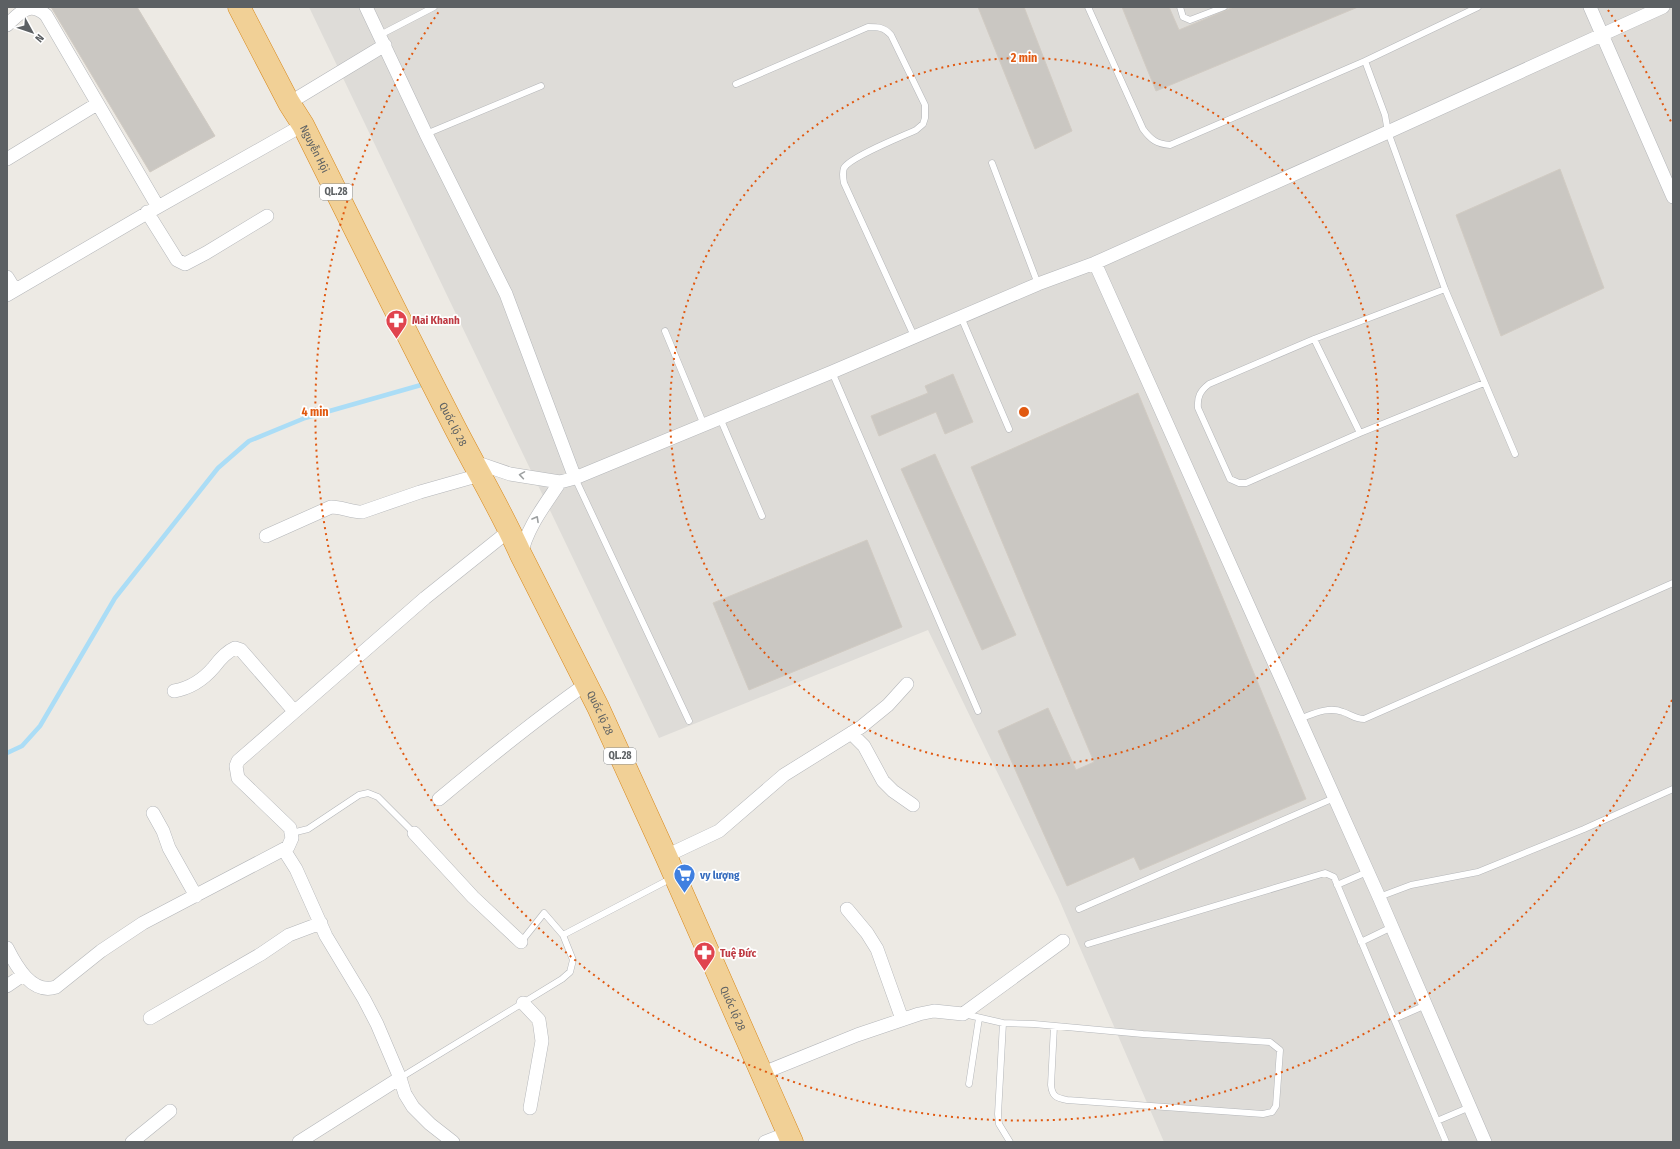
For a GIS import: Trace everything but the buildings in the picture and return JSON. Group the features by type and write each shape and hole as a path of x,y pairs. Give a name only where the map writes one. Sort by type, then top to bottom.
{"highway":[{"name":"Nguyễn Hội","path":"239,7 289,103 303,125 430,380"},
{"name":"Quốc lộ 28","path":"430,380 510,530 586,684 676,876 790,1138"}],"street":[{"path":"7,26 24,9 32,7 40,9 46,15 98,104 178,260 185,264 268,216"},
{"path":"366,7 383,40 426,134 506,294 576,478"},
{"path":"1590,7 1673,197"},
{"path":"266,536 330,507 338,507 353,512 362,512 420,492 476,468 560,482 576,478 832,372 1038,284 1095,263 1663,7"},
{"path":"289,103 383,40"},
{"path":"7,159 98,104"},
{"path":"7,277 11,293 303,125"},
{"path":"1095,263 1298,719 1368,872 1485,1142"},
{"path":"521,555 524,541 537,516 560,482"},
{"path":"7,948 23,975 42,988 49,989 56,987 101,951 143,923 169,908 196,896 284,850 291,843 292,834 286,823 238,778 236,766 244,755 425,598 510,530"},
{"path":"174,691 195,684 212,669 225,654 235,648 241,650 294,711"},
{"path":"439,798 499,748 586,684"},
{"path":"666,856 719,831 784,775 851,733 888,705 907,684"},
{"path":"851,733 864,746 883,781 892,792 913,805"},
{"path":"153,813 163,831 169,848 196,896"},
{"path":"414,833 473,896 521,942"},
{"path":"284,850 296,869 326,936 364,999 377,1024 400,1078 405,1094 413,1107 430,1124 453,1142"},
{"path":"847,909 867,933 877,949 902,1019"},
{"path":"150,1018 260,954 289,935 321,923"},
{"path":"763,1073 857,1035 902,1019 934,1011 963,1014 1063,941"},
{"path":"7,986 23,975"},
{"path":"522,1003 538,1020 542,1041 530,1108"},
{"path":"299,1142 400,1078"},
{"path":"132,1142 170,1111"},
{"path":"765,1142 790,1138"}],"lane":[{"path":"383,40 434,7"},
{"path":"1088,7 1143,129 1150,138 1163,144 1170,145 1365,61 1469,9 1478,7"},
{"path":"1180,7 1183,17 1190,20 1224,7"},
{"path":"736,84 868,27 879,27 886,29 891,34 925,105 925,118 923,124 916,130 864,154 845,166 842,174 844,183 914,336"},
{"path":"1365,61 1385,115 1388,132 1445,288 1515,454"},
{"path":"426,134 541,86"},
{"path":"992,163 1038,284"},
{"path":"1445,288 1314,339 1209,384 1202,390 1197,402 1198,408 1230,479 1239,483 1246,483 1360,433 1484,383"},
{"path":"961,317 1009,429"},
{"path":"665,331 704,425"},
{"path":"1314,339 1360,433"},
{"path":"832,372 978,711"},
{"path":"720,418 762,516"},
{"path":"576,478 688,721"},
{"path":"1298,719 1320,711 1332,709 1345,712 1353,717 1364,719 1673,583"},
{"path":"1379,897 1411,885 1478,872 1584,829 1673,789"},
{"path":"292,834 308,829 359,795 368,793 378,797 414,833"},
{"path":"1079,909 1334,798"},
{"path":"1337,884 1368,872"},
{"path":"1088,944 1325,873 1334,877 1446,1142"},
{"path":"563,935 676,876"},
{"path":"400,1078 562,979 570,972 573,960 563,935 544,913 521,942"},
{"path":"1361,942 1392,927"},
{"path":"1394,1019 1426,1005"},
{"path":"963,1014 1003,1023 1054,1026 1143,1034 1270,1042 1280,1050 1276,1106 1272,1112 1263,1114 1056,1098 1051,1092 1054,1026"},
{"path":"970,1084 979,1018"},
{"path":"1003,1023 998,1114 999,1124 1007,1140 1010,1142"},
{"path":"1437,1121 1470,1107"}],"shaded area":[{"path":"309,7 1673,7 1673,1142 1164,1142 1058,897 928,630 659,738"}],"waterway":[{"path":"7,753 22,746 40,726 115,598 218,468 249,441 305,418 421,385"}],"place":[{"name":"Mai Khanh","path":"397,340"},
{"name":"vy lượng","path":"684,894"},
{"name":"Tuệ Đức","path":"705,972"}]}
